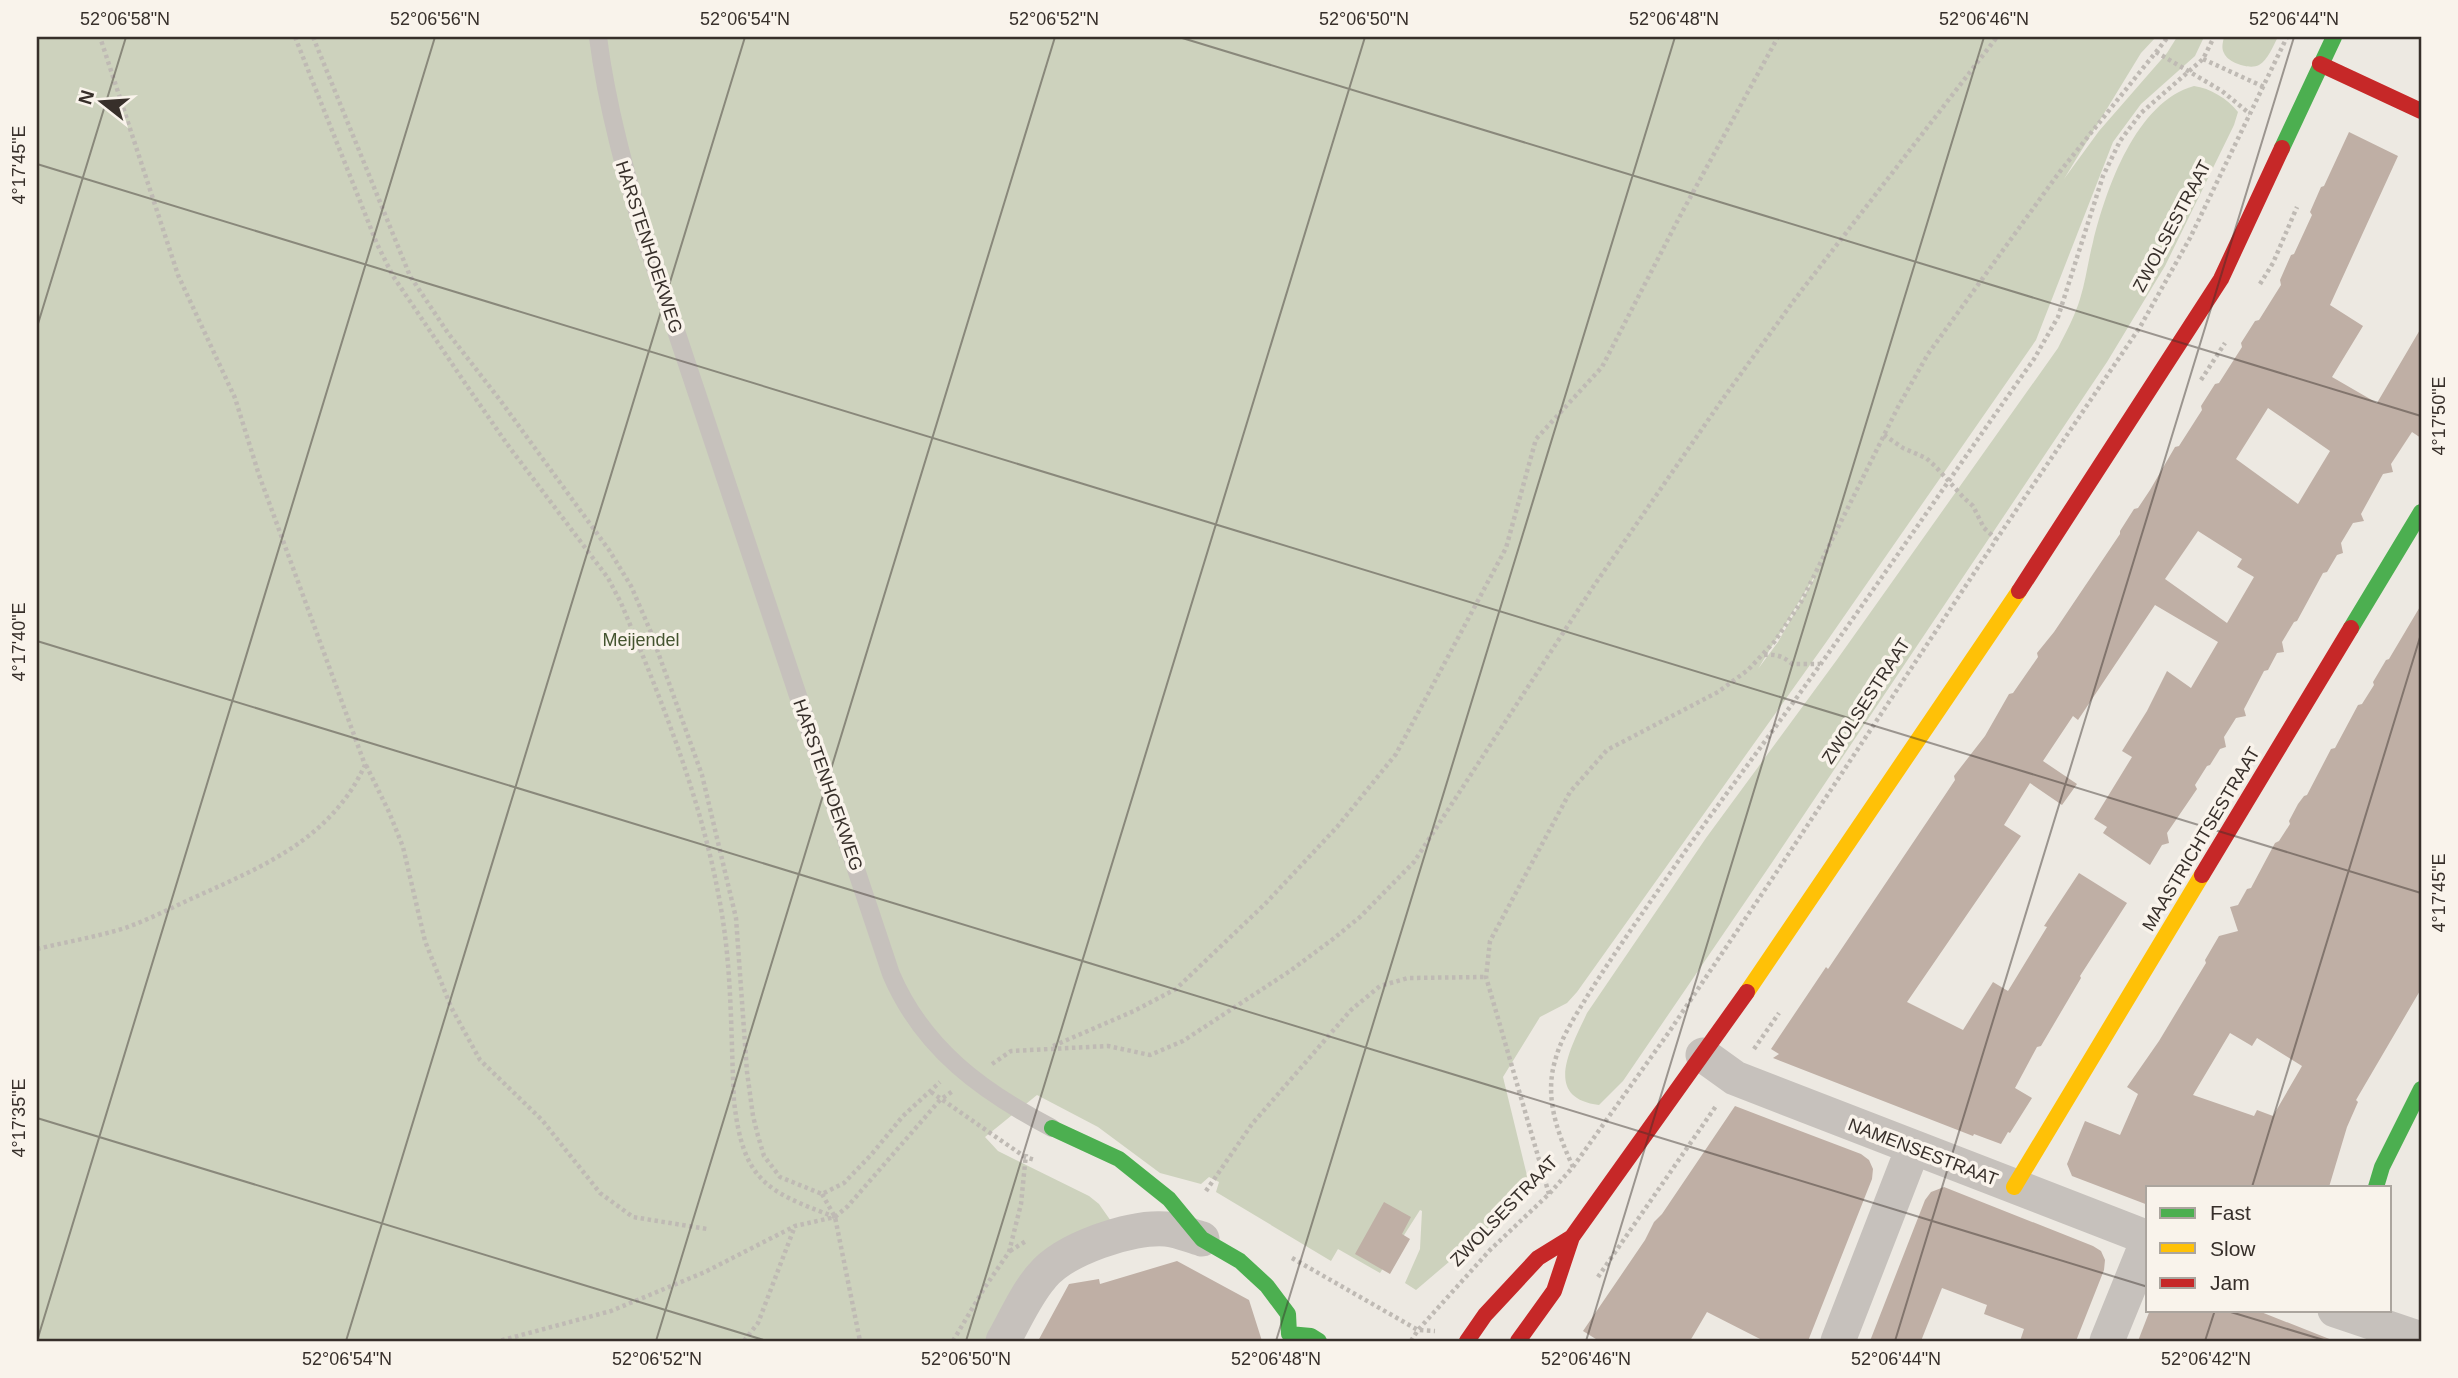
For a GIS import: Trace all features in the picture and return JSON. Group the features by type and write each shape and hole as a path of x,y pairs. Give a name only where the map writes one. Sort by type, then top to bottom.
{"main road":[{"path":"1518,1341 1554,1292 1572,1237 1703,1055 1987,638 2221,279 2334,37"},
{"path":"2320,64 2421,111"},
{"name":"MAASTRICHTSESTRAAT","path":"2014,1187 2421,512"},
{"path":"2376,1186 2382,1167 2421,1089"},
{"name":"HARSTENHOEKWEG","path":"1052,1128 1119,1159 1169,1199 1202,1239 1240,1261 1267,1286 1288,1314 1289,1334 1311,1336 1319,1341"},
{"path":"1467,1341 1485,1315 1538,1258 1572,1237"}],"street":[{"name":"NAMENSESTRAAT","path":"1703,1055 1735,1078 2146,1238"},
{"path":"1838,1341 1913,1148"},
{"path":"1003,1341 1040,1278 1053,1264 1077,1250 1104,1239 1165,1229 1202,1239"},
{"path":"2107,1341 2146,1244"},
{"path":"2343,1319 2421,1339"}],"lane":[{"name":"HARSTENHOEKWEG","path":"597,37 620,154 647,244 891,974 903,1001 954,1065 1011,1107 1052,1128"}],"path":[{"path":"100,37 178,275 234,398 259,475 365,765 403,847 425,941 446,996 480,1060 542,1120 600,1194 633,1217 707,1229"},
{"path":"295,37 377,244 393,276 507,444 608,578 621,603 687,769 720,900 729,995 734,1101 737,1130 747,1161 771,1188 835,1217"},
{"path":"313,37 410,276 448,333 609,550 631,586 650,630 702,775 736,918 752,1116 764,1156 771,1168 780,1177 822,1194 835,1217 860,1341"},
{"path":"1048,1048 1134,1012 1176,989 1265,904 1319,846 1396,754 1506,548 1536,439 1602,367 1680,216 1778,37"},
{"path":"499,1341 611,1311 705,1272 795,1226 835,1217 848,1206 940,1100 1011,1051 1108,1046 1150,1055 1183,1041 1290,971 1360,917 1414,862 1594,587 1722,400 1795,299 1997,37"},
{"path":"1549,1194 1486,976 1490,941 1570,792 1606,750 1718,692 1748,670 1775,641 1801,602 1884,435 1928,354 2058,174 2168,37"},
{"path":"1573,1167 1556,1126 1551,1103 1555,1061 1561,1043 1610,960 2034,359 2057,317 2103,176 2120,141 2141,113 2203,59 2214,37"},
{"name":"ZWOLSESTRAAT","path":"1411,1341 1490,1250 1549,1194 1573,1167 1763,894 2140,327 2190,238 2287,37"},
{"path":"2156,52 2222,91 2250,114"},
{"path":"2203,59 2264,87"},
{"path":"1884,435 1926,458 1973,506 1984,528 1996,540"},
{"path":"1763,654 1775,654 1792,664 1821,664"},
{"path":"37,949 125,928 237,878 307,839 336,813 365,765"},
{"path":"1204,1192 1252,1124 1351,1010 1380,986 1408,978 1486,976"},
{"path":"822,1194 844,1183 871,1156 903,1116 931,1092"},
{"path":"953,1341 1009,1252 1021,1203 1026,1150"},
{"path":"744,1341 758,1323 795,1226"},
{"path":"1290,1257 1418,1330"}],"green space":[{"name":"Meijendel","path":"37,37 2156,37 2141,53 2064,179 2099,131 2167,53 2177,37 2204,37 2195,56 2141,104 2113,142 2036,340 1827,641 1577,992 1567,1003 1540,1017 1503,1077 1531,1192 1416,1290 1405,1283 1420,1249 1422,1211 1420,1210 1380,1273 1338,1249 1331,1261 1216,1192 1219,1182 1209,1177 1201,1184 1160,1173 1098,1127 1037,1095 985,1137 998,1151 1089,1196 1099,1204 1113,1224 988,1341 37,1341","holes":["1815,577 1778,642 1758,669"]},
{"path":"2224,37 2278,37 2265,60 2250,67 2234,63 2226,57 2222,45"},
{"path":"2194,86 2206,89 2229,103 2238,112 2234,125 2165,266 2107,362 1623,1081 1599,1105 1581,1100 1571,1092 1566,1082 1566,1069 1574,1040 1587,1013 1706,838 1836,661 2058,348 2078,305 2106,198 2127,150 2140,128 2156,110 2174,95"}],"building":[{"path":"2349,132 2398,156 2330,305 2363,326 2332,377 2377,403 2421,328 2421,438 2412,432 2391,464 2393,472 2383,474 2361,514 2364,521 2353,523 2341,543 2343,553 2337,555 2327,572 2323,573 2297,621 2282,642 2284,652 2277,653 2268,670 2264,671 2244,709 2246,716 2236,718 2224,737 2226,747 2220,749 2207,766 2195,785 2197,789 2167,833 2169,843 2162,845 2150,865 2103,833 2107,827 2094,819 2132,757 2122,751 2147,711 2167,671 2191,688 2218,642 2155,605 2078,720 2073,716 2043,761 2077,784 2062,805 2030,783 2004,825 2021,836 1907,1002 1963,1030 1993,982 2008,991 2047,927 2044,926 2079,873 2127,903 2080,976 2041,1046 2037,1047 2015,1088 2032,1098 2010,1133 2008,1132 2001,1144 1974,1134 1973,1136 1773,1058 1779,1054 1771,1049 1943,798 1955,780 1954,776 1985,736 2009,694 2013,693 2038,657 2037,653 2054,632 2134,509 2138,508 2175,447 2179,446 2202,410 2201,406 2215,384 2219,383 2242,347 2241,343 2281,285 2280,280 2312,215 2310,212 2321,187 2324,186","holes":["2268,408 2330,451 2298,504 2236,459","2198,531 2242,559 2237,567 2254,577 2227,623 2165,579"]},
{"path":"2421,605 2421,989 2356,1100 2358,1102 2347,1127 2329,1186 2146,1186 2146,1204 2072,1176 2067,1164 2085,1121 2120,1135 2138,1094 2127,1087 2159,1041 2206,963 2205,960 2219,936 2238,931 2230,907 2238,905 2247,889 2251,888 2275,843 2290,824 2298,804 2307,795 2331,749 2335,748 2358,705 2362,704 2374,685 2373,682","holes":["2230,1033 2252,1046 2257,1038 2302,1066 2273,1116 2257,1110 2254,1116 2193,1095"]},
{"path":"1735,1106 1861,1154 1869,1160 1873,1169 1872,1179 1808,1341 1764,1341 1707,1312 1690,1341 1599,1341 1583,1331 1645,1240 1654,1222"},
{"path":"1944,1187 2101,1251 2105,1260 2104,1270 2076,1341 2020,1341 2024,1329 1984,1314 1987,1305 1942,1288 1921,1341 1870,1341 1925,1200 1931,1192"},
{"path":"1384,1202 1411,1217 1402,1234 1410,1239 1390,1274 1355,1254"},
{"path":"1177,1261 1249,1300 1262,1341 1038,1341 1069,1284 1099,1279 1100,1284"},
{"path":"2149,1312 2261,1312 2332,1340 2138,1341"}],"traffic: fast":[{"path":"2282,148 2334,37"},
{"path":"2351,628 2421,512"},
{"path":"2376,1186 2382,1167 2421,1089"},
{"path":"1052,1128 1119,1159 1169,1199 1202,1239 1240,1261 1267,1286 1288,1314 1289,1334 1311,1336 1319,1341"}],"traffic: slow":[{"path":"1747,992 2019,591"},
{"path":"2014,1187 2202,875"}],"traffic: jam":[{"path":"2320,64 2421,111"},
{"path":"2019,591 2221,279 2282,148"},
{"path":"2202,875 2351,628"},
{"path":"1518,1341 1554,1291 1572,1237 1747,992"},
{"path":"1467,1341 1485,1315 1538,1258 1572,1237"}]}
